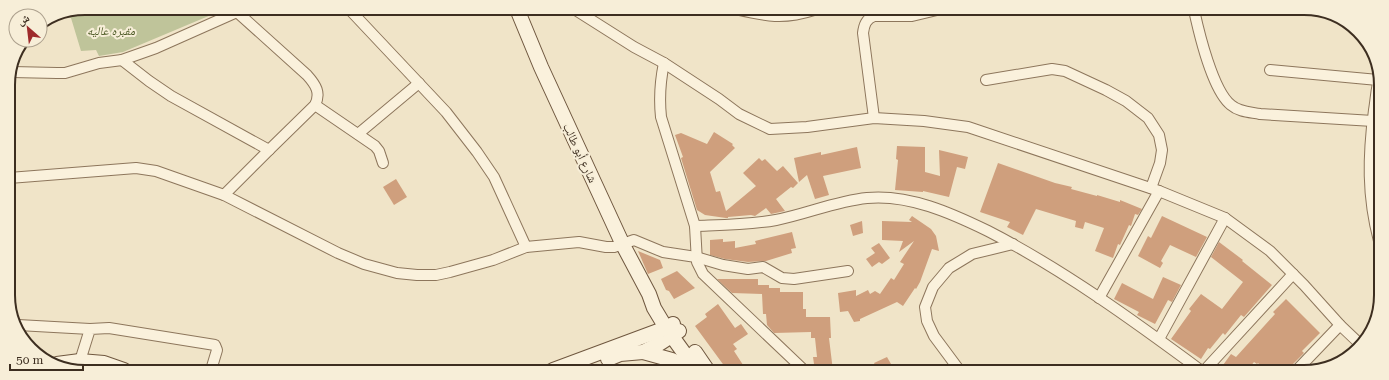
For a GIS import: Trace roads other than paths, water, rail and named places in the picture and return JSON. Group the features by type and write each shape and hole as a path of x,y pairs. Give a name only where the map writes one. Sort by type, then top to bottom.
{"street":[{"path":"16,72 57,73 99,63 122,60 156,48 225,15"},
{"path":"224,196 315,105 318,93 312,80 244,15"},
{"path":"356,15 462,132 494,177 526,247"},
{"name":"شارع أبو طالب","path":"519,15 541,67 623,245 648,294 659,304 693,365"},
{"path":"584,15 664,63 720,99 739,114 770,129 807,127 874,118 924,121 968,127 1155,189 1225,218 1270,251 1357,341"},
{"path":"766,15 791,15"},
{"path":"874,118 863,33 866,22 868,18 874,16 918,15"},
{"path":"1195,15 1212,73 1227,102 1232,106 1243,111 1260,114 1373,121"},
{"path":"122,60 171,96 269,150"},
{"path":"664,63 659,88 661,117 695,226 697,262 703,274 799,365"},
{"path":"986,80 1052,69 1066,71 1126,101 1148,118 1159,135 1162,150 1155,189 1100,298"},
{"path":"1270,70 1373,78"},
{"path":"358,134 419,83"},
{"path":"315,105 376,146 383,163"},
{"path":"1374,114 1369,173 1374,193"},
{"path":"15,177 108,169 144,168 224,196 338,253 364,264 398,273 430,275 450,272 493,260 526,247 579,242 614,247 634,240 663,252 748,269 763,267 782,278 794,279 848,271"},
{"path":"695,226 747,224 776,220 827,206 867,198 900,200 929,206 959,217 1013,244 1052,267 1100,298 1194,365"},
{"path":"1374,208 1374,224"},
{"path":"1159,339 1225,218"},
{"path":"956,365 934,336 927,321 925,307 933,287 949,268 972,254 1013,244"},
{"path":"1209,365 1293,274"},
{"path":"22,325 90,329 109,328 211,344 216,346 217,350 212,365"},
{"path":"1302,365 1340,325"},
{"path":"80,361 90,329"},
{"path":"644,352 659,344 673,329"},
{"path":"567,365 673,329"},
{"name":"شارع أبو طالب","path":"673,329 703,365"},
{"path":"589,365 620,354 644,352 672,360 683,365"},
{"path":"70,364 80,361 107,365"}],"park label":[{"name":"مقبره عاليه","path":"111,31"}]}
